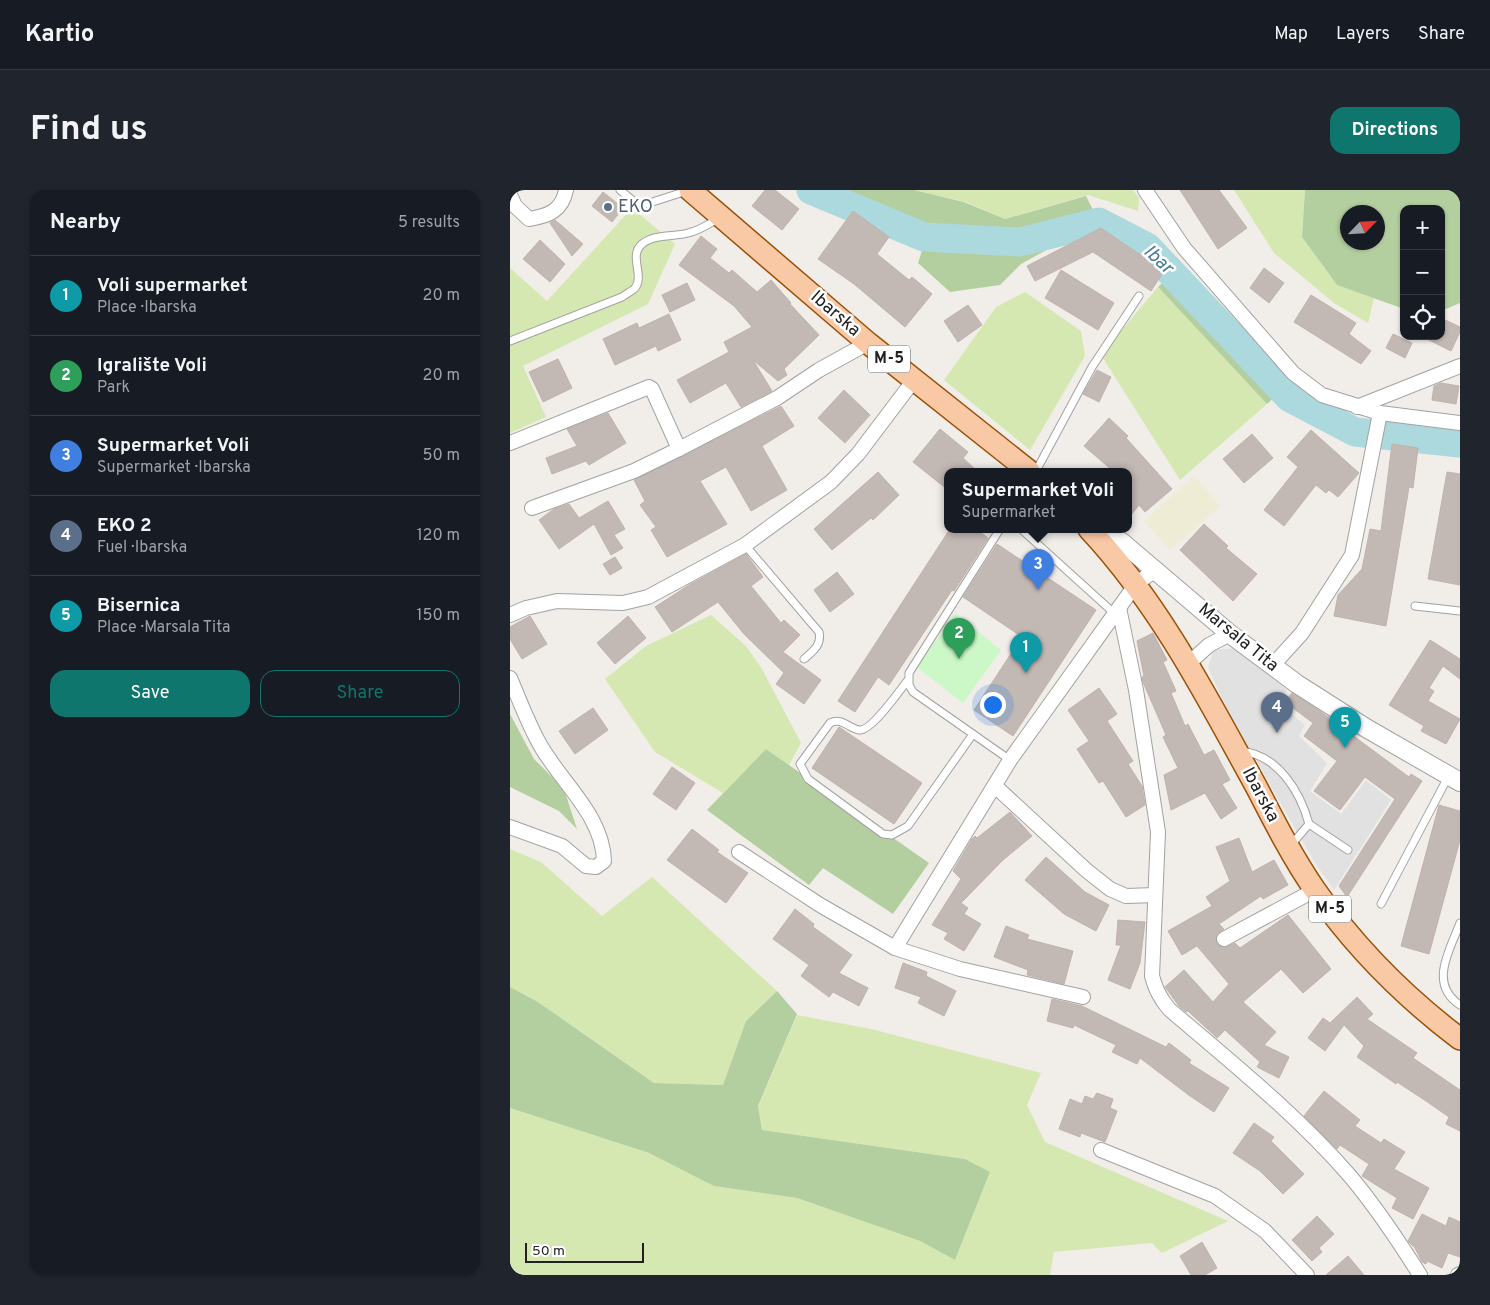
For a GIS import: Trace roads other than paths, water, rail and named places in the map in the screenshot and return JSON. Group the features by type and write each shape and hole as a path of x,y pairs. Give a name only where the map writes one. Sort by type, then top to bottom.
{"main road":[{"name":"Ibarska","path":"690,190 868,343 1025,468"},
{"name":"Ibarska","path":"1091,533 1136,584 1189,663 1288,847 1315,890 1385,971 1433,1018 1460,1039"}],"street":[{"path":"510,195 516,206 529,219 547,216 560,205 566,190"},
{"path":"1146,190 1184,248 1293,373 1322,395 1380,413 1460,423"},
{"path":"532,508 634,470 679,449 777,398 819,370 868,343"},
{"path":"1357,407 1460,366"},
{"path":"510,615 526,608 557,601 623,603 648,597 745,545 831,482 858,454 914,380"},
{"path":"510,443 649,387 652,389 679,449"},
{"path":"1272,666 1302,633 1352,555 1380,413"},
{"name":"Marsala Tita","path":"1108,533 1123,543 1230,634 1272,666 1366,728 1454,780"},
{"path":"895,948 996,786 1010,760 1136,584 1155,570"},
{"path":"1117,611 1136,690 1158,832 1152,976 1160,999 1255,1083 1331,1156 1376,1209 1420,1275"},
{"path":"1189,663 1209,645 1230,634"},
{"path":"510,678 538,742 573,790 591,822 604,849 604,861 596,867 586,866 562,846 510,827"},
{"path":"996,786 1086,870 1110,889 1126,896 1155,895"},
{"path":"739,852 820,905 895,948 960,969 1083,998"},
{"path":"1224,939 1315,890"},
{"path":"1100,1150 1221,1200 1265,1231 1308,1275"}],"lane":[{"path":"620,190 637,204 644,205 676,197 690,190"},
{"path":"510,341 622,297 635,288 638,280 635,260 638,249 643,243 654,239 689,233 722,217"},
{"path":"1038,468 1092,367 1138,296"},
{"path":"997,533 909,673 908,680 913,692 1010,760"},
{"path":"1026,533 1117,611"},
{"path":"745,545 819,632 818,646 804,659"},
{"path":"1415,606 1460,611"},
{"path":"908,680 874,722 864,729 859,730 841,721 830,723 800,764 808,779 883,834 892,835 908,826 973,734"},
{"path":"1236,750 1258,755 1270,761 1291,782 1304,807 1308,824 1348,850"},
{"path":"1382,904 1454,780"},
{"path":"1288,847 1299,838 1308,824"},
{"path":"1460,923 1441,974 1446,992 1460,1004"}],"waterway":[{"name":"Ibar","path":"811,190 924,237 1020,242 1099,222 1147,247 1290,398 1355,432 1460,443"}],"place":[{"name":"EKO","path":"608,207"},
{"name":"Supermarket Voli","path":"1038,590"},
{"name":"Igralište Voli","path":"959,659"},
{"name":"Voli supermarket","path":"1026,673"},
{"name":"EKO 2","path":"1277,733"},
{"name":"Bisernica","path":"1345,748"}]}
